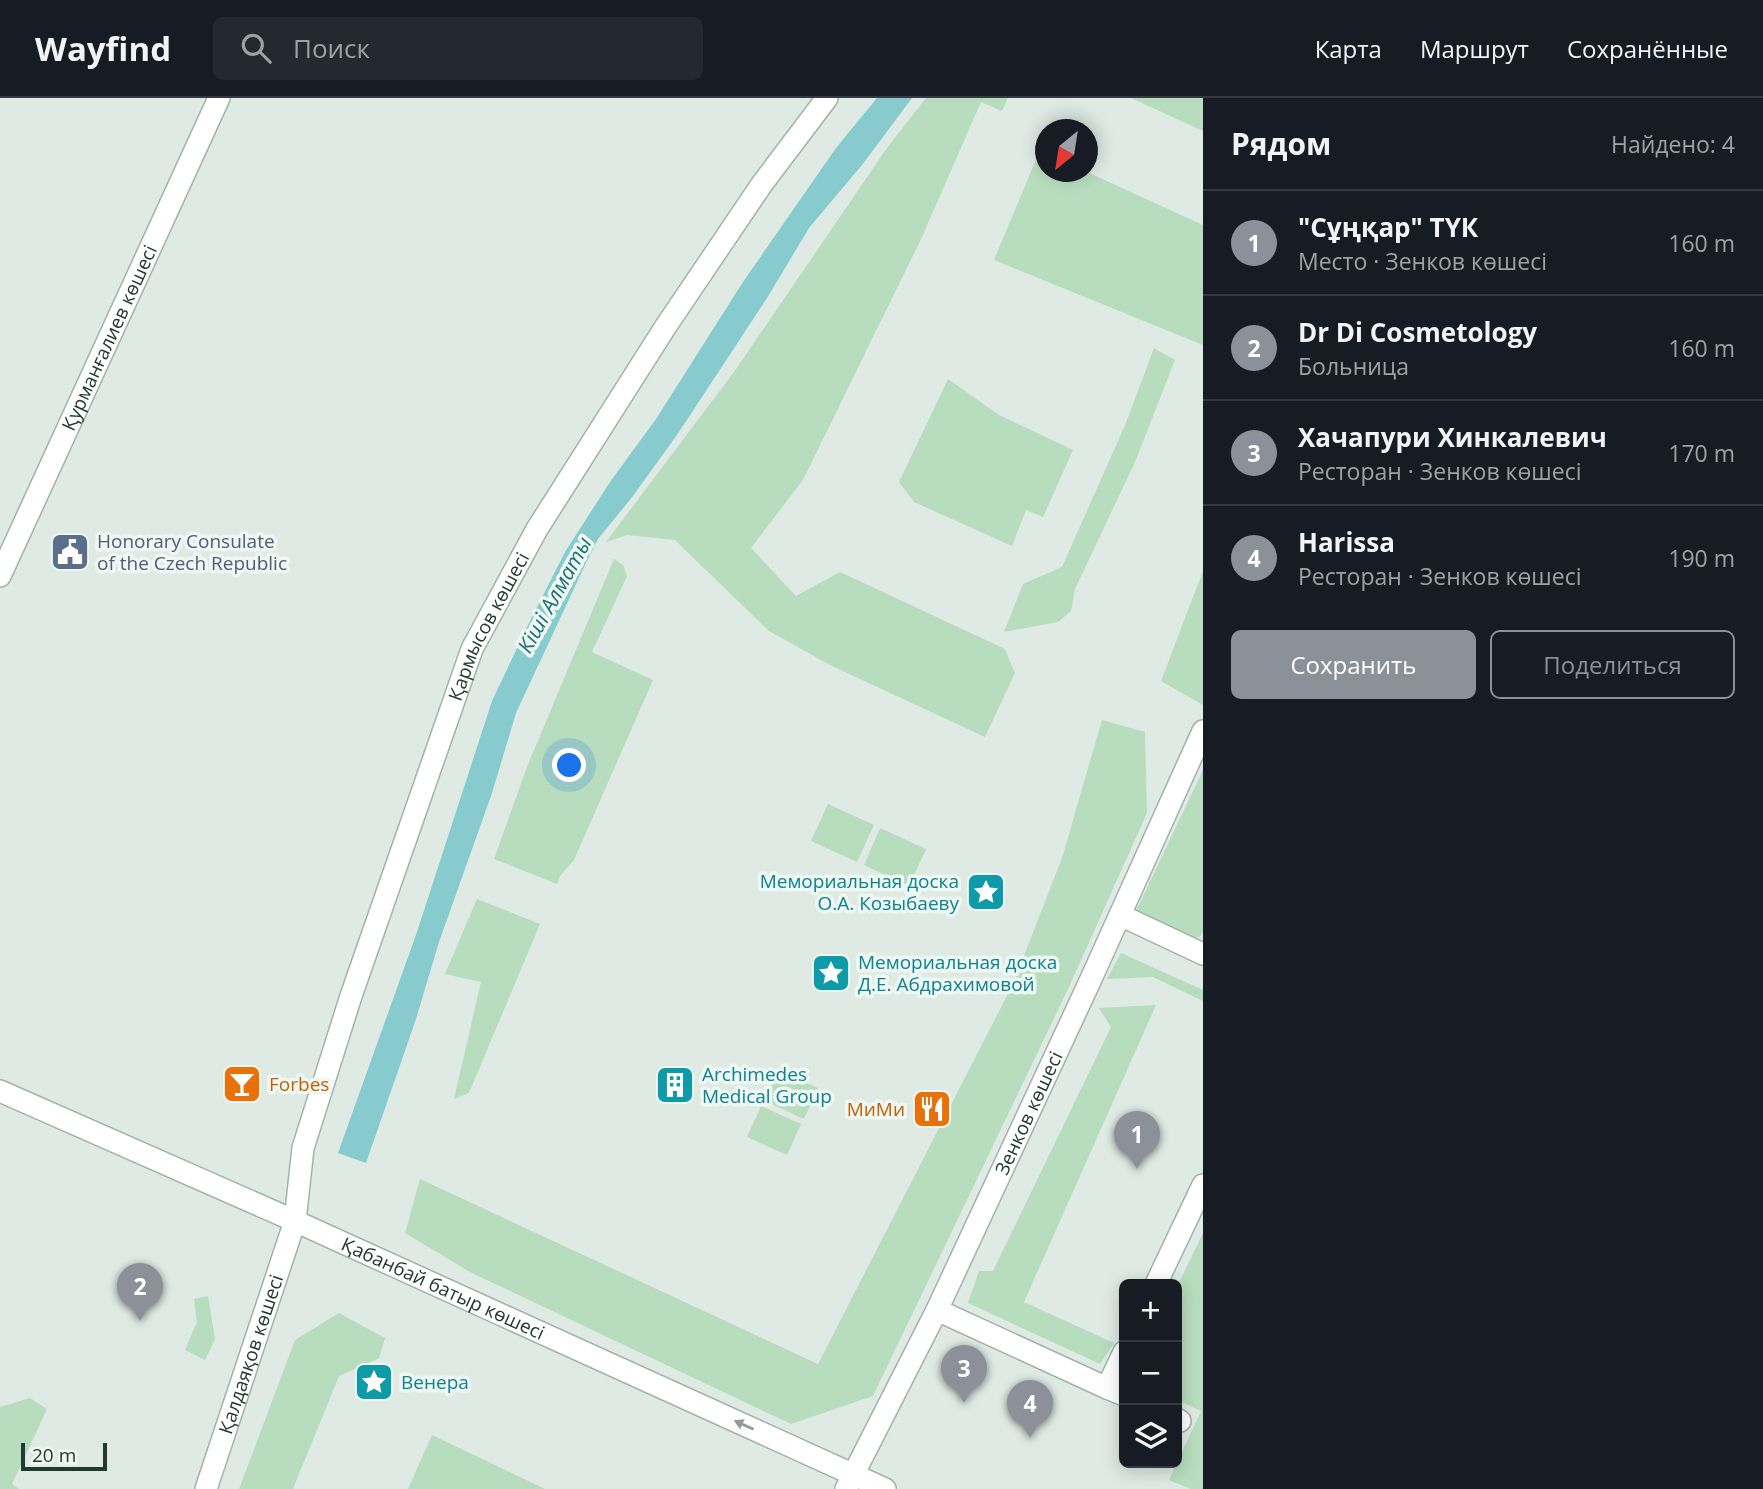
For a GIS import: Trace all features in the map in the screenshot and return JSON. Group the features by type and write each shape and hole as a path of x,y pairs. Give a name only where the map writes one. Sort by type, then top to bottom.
{"street":[{"name":"Қурманғалиев көшесі","path":"0,576 219,98"},
{"name":"Қармысов көшесі","path":"295,1222 303,1148 351,996 472,649 537,530 666,326 762,184 827,98"},
{"name":"Зенков көшесі","path":"849,1481 937,1310 1203,730"},
{"path":"1120,915 1203,954"},
{"name":"Қабанбай батыр көшесі","path":"0,1091 295,1222 849,1481 885,1489"},
{"path":"1158,1279 1203,1185"},
{"name":"Қалдаяқов көшесі","path":"206,1489 295,1222"},
{"path":"937,1310 1116,1392"}],"green space":[{"path":"926,98 1008,98 1002,111 981,102 922,237 803,480 751,548 796,596 840,572 1005,649 1015,673 985,737 832,666 769,631 675,540 627,535 606,542 734,372 887,148"},
{"path":"1131,98 1203,98 1203,131"},
{"path":"1035,162 1035,182 1098,182 1098,177 1203,225 1203,345 994,260"},
{"path":"1154,348 1175,360 1135,462 1075,589 1071,611 1058,622 1004,632 1023,584 1062,567 1126,423"},
{"path":"948,379 999,415 1073,450 1043,517 1026,510 1012,546 914,502 899,482"},
{"path":"614,559 623,565 627,576 592,652 653,680 574,860 560,876 557,884 494,859 527,767"},
{"path":"1203,571 1203,705 1161,681"},
{"path":"1102,720 1145,732 1147,813 1069,987 873,1396 791,1424 470,1272 405,1233 420,1179 818,1364 1013,984 1062,858"},
{"path":"1203,770 1203,931 1200,937 1190,937 1136,911"},
{"path":"828,804 874,825 857,862 811,841"},
{"path":"880,828 926,849 909,886 864,865"},
{"path":"477,899 540,924 469,1093 454,1099 481,982 445,974"},
{"path":"1121,953 1203,990 1203,1001 1153,977 1107,979"},
{"path":"1156,1005 1024,1302 1114,1343 1100,1364 968,1303 979,1271 993,1271 1111,1027 1099,1008"},
{"path":"779,1070 818,1088 804,1119 765,1101"},
{"path":"761,1106 801,1124 787,1155 747,1137"},
{"path":"1203,1233 1203,1489 1191,1489 1169,1480 1175,1468 1182,1468 1182,1452 1201,1411 1182,1402 1181,1279"},
{"path":"208,1296 215,1339 205,1360 185,1350 197,1322 194,1299"},
{"path":"339,1313 385,1338 379,1358 339,1376 293,1489 239,1489 295,1340"},
{"path":"30,1398 47,1409 12,1484 19,1489 0,1489 0,1407"},
{"path":"432,1435 545,1489 408,1489"}],"water":[{"name":"Кіші Алматы","path":"877,98 912,98 862,165 809,228 767,298 679,432 598,539 516,713 492,793 439,942 416,1019 366,1163 338,1153 417,932 492,701 565,552 610,482 656,419 743,282 836,148"}],"place":[{"name":"Honorary Consulate of the Czech Republic","path":"70,552"},
{"name":"Мемориальная доска О.А. Козыбаеву","path":"986,892"},
{"name":"Мемориальная доска Д.Е. Абдрахимовой","path":"831,973"},
{"name":"Forbes","path":"242,1084"},
{"name":"Archimedes Medical Group","path":"675,1085"},
{"name":"МиМи","path":"932,1109"},
{"name":"\"Сұңқар\" ТҮК","path":"1137,1169"},
{"name":"Dr Di Cosmetology","path":"140,1321"},
{"name":"Венера","path":"374,1382"},
{"name":"Хачапури Хинкалевич","path":"964,1403"},
{"name":"Harissa","path":"1030,1438"}]}
